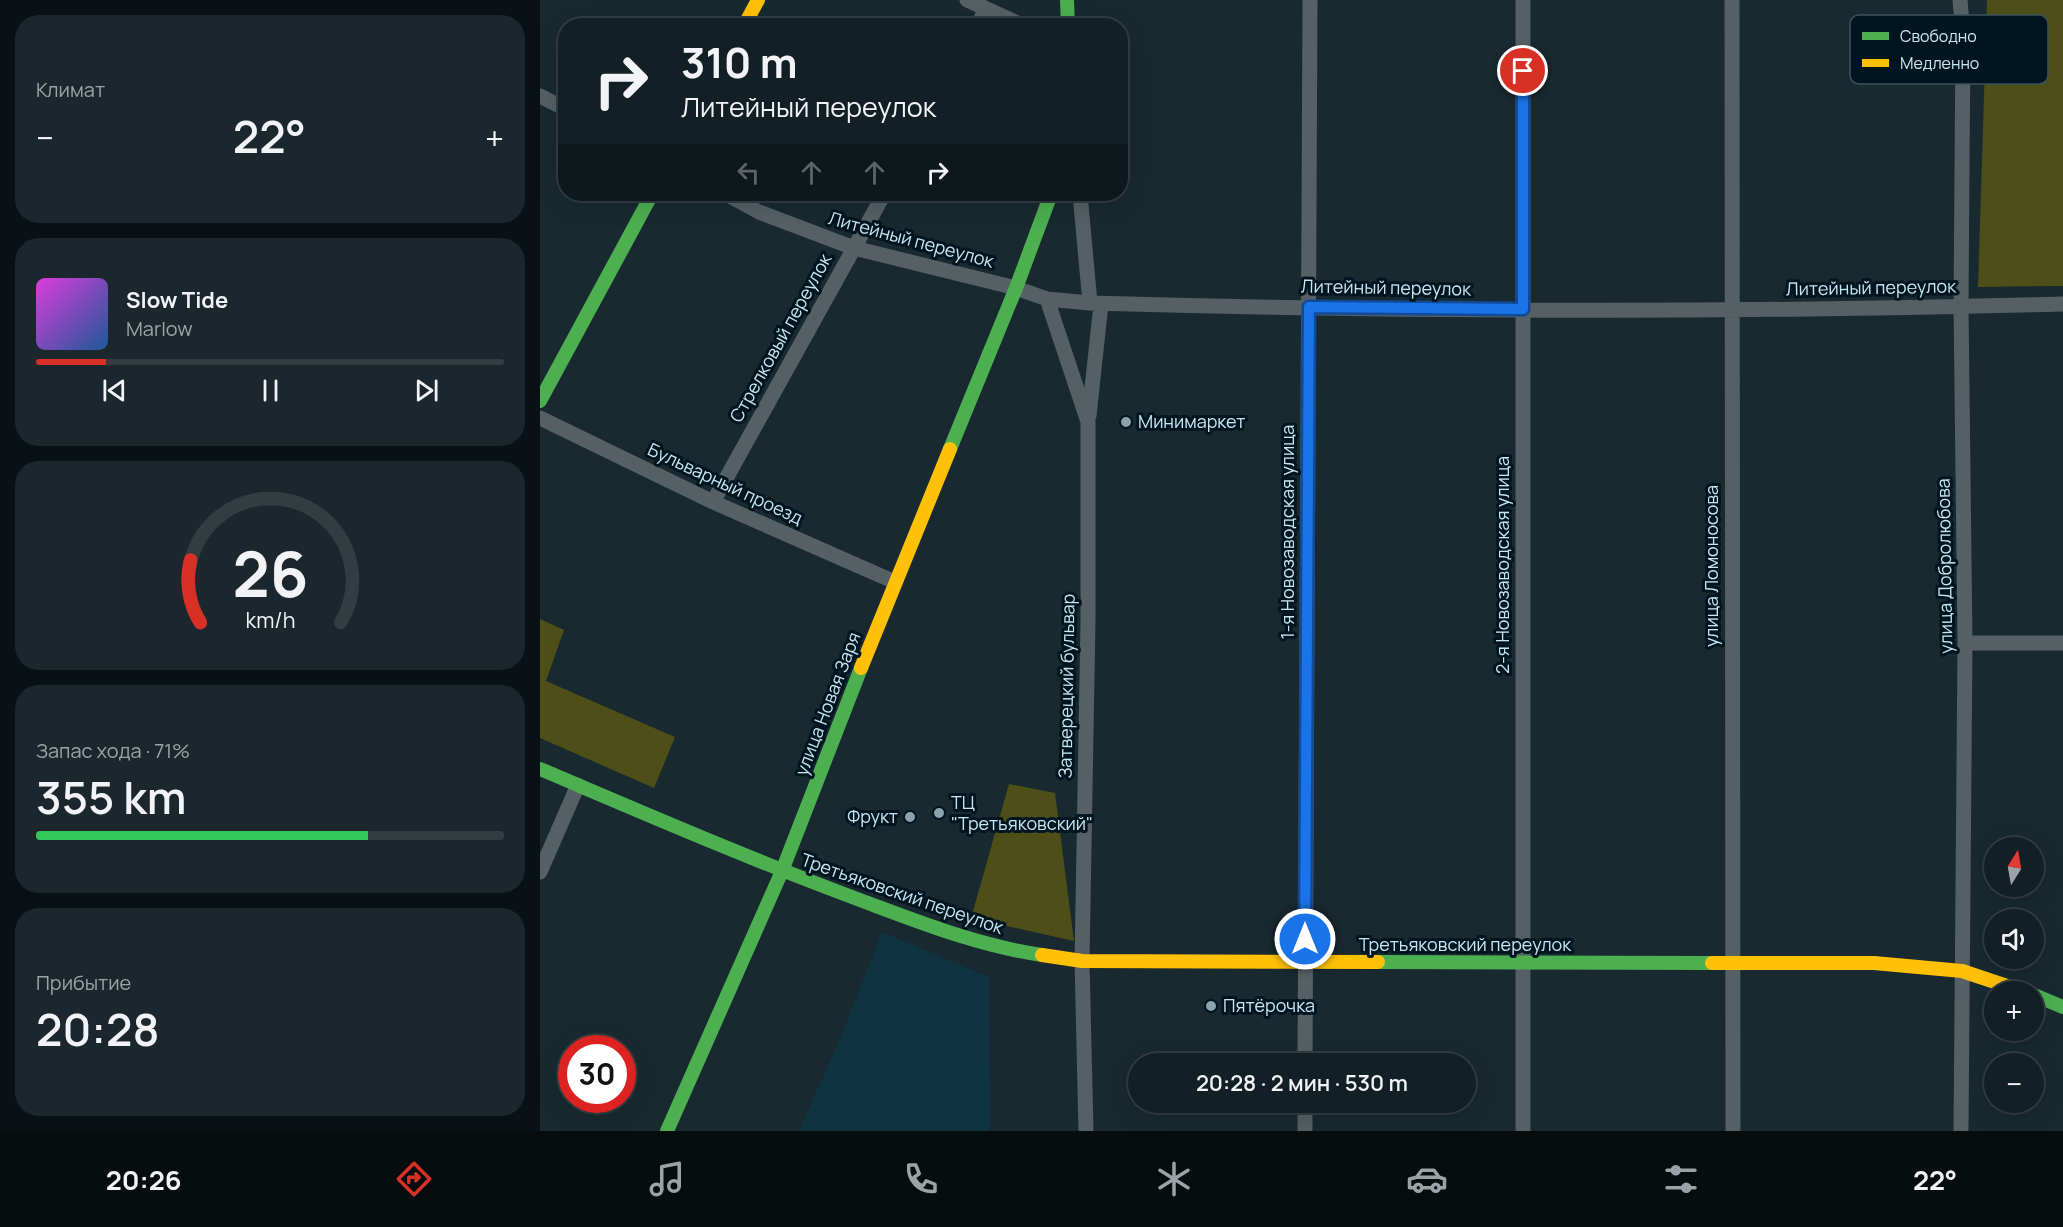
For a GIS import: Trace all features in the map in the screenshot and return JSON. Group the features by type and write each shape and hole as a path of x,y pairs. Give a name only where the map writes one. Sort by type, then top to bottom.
{"main road":[{"path":"748,18 758,0"},
{"path":"1067,0 1068,18"},
{"path":"540,401 648,201"},
{"path":"1016,288 1048,201"},
{"name":"улица Новая Заря","path":"667,1131 782,871 895,582 1016,288"},
{"name":"Третьяковский переулок","path":"540,769 782,871 974,940 1019,952 1082,961 1875,963 1962,971 1992,981"},
{"path":"2044,999 2063,1007"}],"street":[{"path":"968,0 1006,18"},
{"name":"1-я Новозаводская улица","path":"1305,1053 1310,0"},
{"name":"2-я Новозаводская улица","path":"1523,0 1523,1131"},
{"name":"улица Ломоносова","path":"1732,0 1733,1131"},
{"name":"улица Добролюбова","path":"1960,0 1961,15"},
{"path":"981,18 986,9"},
{"name":"улица Добролюбова","path":"1961,1131 1965,643 1961,306 1963,84"},
{"path":"540,96 558,105"},
{"name":"Литейный переулок","path":"739,201 759,212 854,248 1016,288 1047,299 1095,303 1523,309 2063,304"},
{"name":"Стрелковый переулок","path":"713,502 880,201"},
{"name":"Затверецкий бульвар","path":"1081,201 1095,303 1088,422 1089,621 1082,961 1086,1131"},
{"name":"Затверецкий бульвар","path":"1047,299 1088,422"},
{"name":"Бульварный проезд","path":"540,418 713,502 895,582"},
{"path":"1965,643 2063,643"},
{"path":"540,872 578,785"},
{"path":"1305,1113 1305,1131"}],"shaded area":[{"path":"1987,0 2063,0 2063,286 1978,287 1984,84 2048,84 2048,15 1987,15"},
{"path":"540,619 564,630 546,681 675,737 654,788 540,738"},
{"path":"1009,784 1055,793 1074,941 971,918"},
{"path":"882,932 989,977 990,1131 799,1131 841,1036"}],"traffic: fast":[{"path":"1067,0 1068,18"},
{"path":"540,401 648,201"},
{"path":"950,449 1016,288 1048,201"},
{"path":"667,1131 782,871 861,668"},
{"path":"540,769 739,853 904,917 995,946 1042,955"},
{"path":"1378,962 1712,963"},
{"path":"2044,999 2063,1007"}],"traffic: slow":[{"path":"748,18 758,0"},
{"path":"861,668 950,449"},
{"path":"1042,955 1082,961 1378,962"},
{"path":"1712,963 1874,963 1962,971 1992,981"}],"place":[{"name":"Минимаркет","path":"1126,422"},
{"name":"ТЦ \"Третьяковский\"","path":"939,813"},
{"name":"Фрукт","path":"910,817"},
{"name":"Пятёрочка","path":"1211,1006"}],"route":[{"path":"1305,939 1309,307 1523,309 1523,71"}]}
